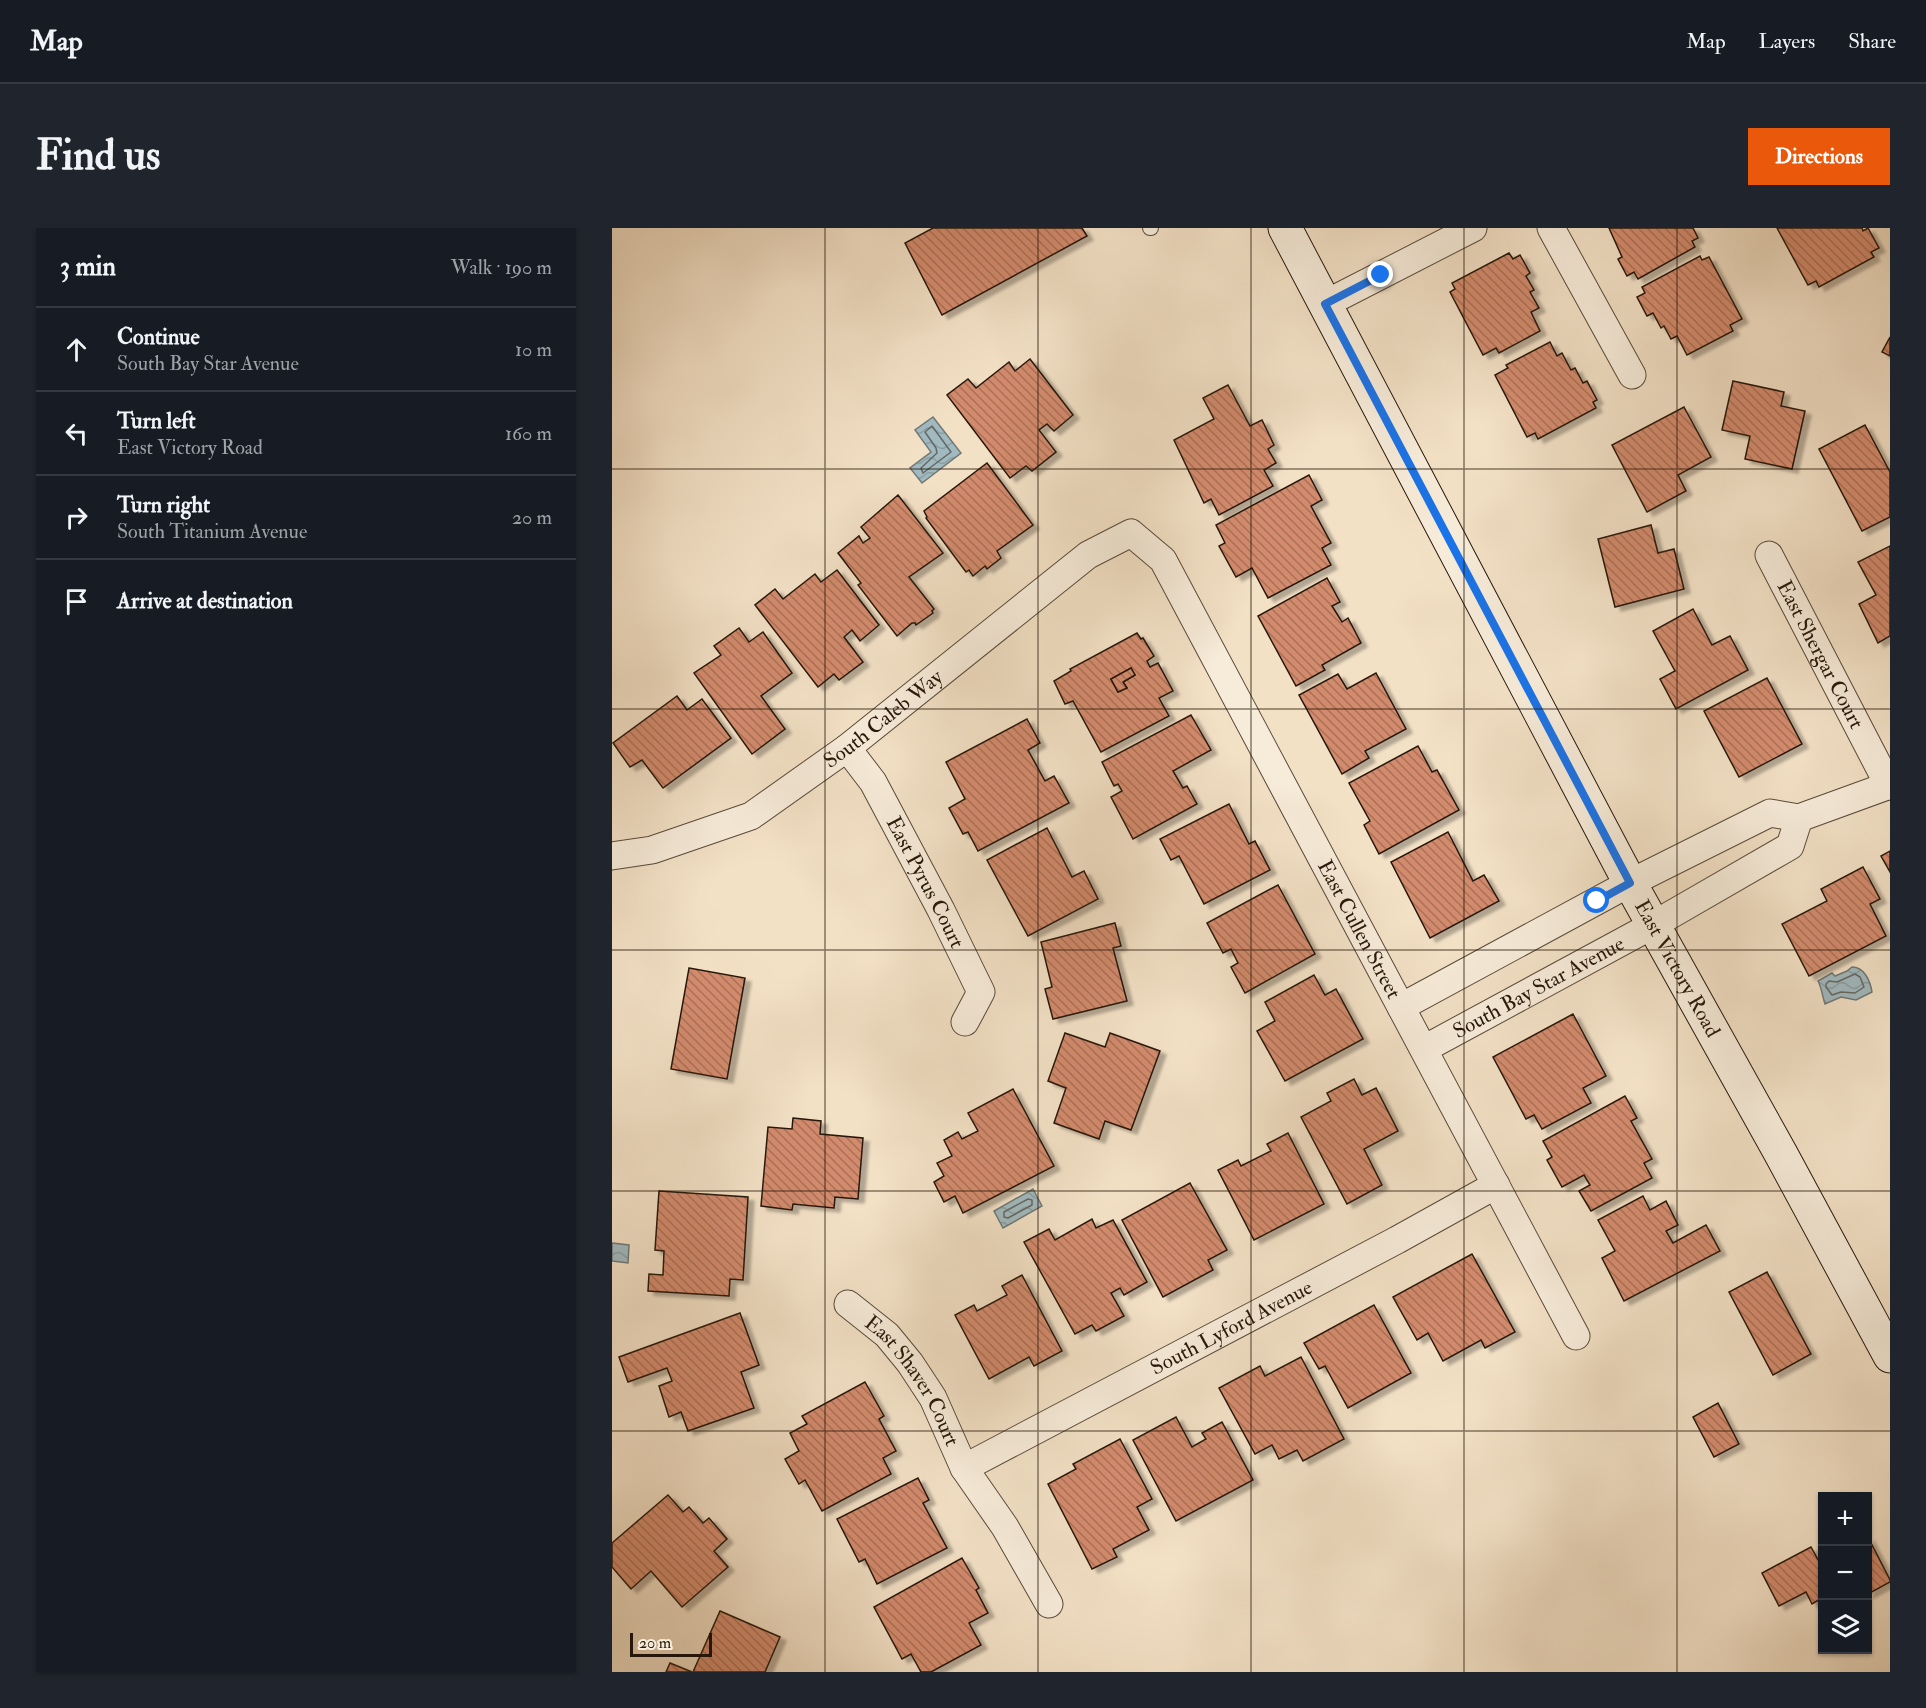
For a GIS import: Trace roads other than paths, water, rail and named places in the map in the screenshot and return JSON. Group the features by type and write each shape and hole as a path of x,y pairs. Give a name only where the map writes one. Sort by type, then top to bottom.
{"main road":[{"name":"East Victory Road","path":"1285,228 1630,883 1890,1356"}],"street":[{"path":"1325,304 1473,228"},
{"path":"1551,228 1632,375"},
{"name":"South Caleb Way","path":"612,856 652,850 752,816 847,748 1088,555 1131,532"},
{"name":"East Cullen Street","path":"1131,532 1163,560 1576,1336"},
{"name":"East Shergar Court","path":"1769,555 1889,785"},
{"name":"East Pyrus Court","path":"847,748 873,782 941,910 981,992 965,1022"},
{"path":"1401,1007 1630,883 1770,813 1799,818 1889,785"},
{"name":"South Bay Star Avenue","path":"1424,1049 1653,925 1790,846 1799,818"},
{"name":"South Lyford Avenue","path":"964,1468 1496,1185"},
{"name":"East Shaver Court","path":"848,1304 887,1335 910,1363 933,1398 964,1468 1005,1527 1049,1604"}],"water":[{"path":"933,417 961,453 922,483 910,468 931,452 915,430"},
{"path":"1852,967 1860,969 1866,975 1872,992 1856,1000 1841,997 1825,1004 1818,981 1832,973 1835,976"},
{"path":"1033,1189 1042,1206 1003,1228 994,1211"},
{"path":"612,1243 629,1245 628,1263 612,1261"}]}
